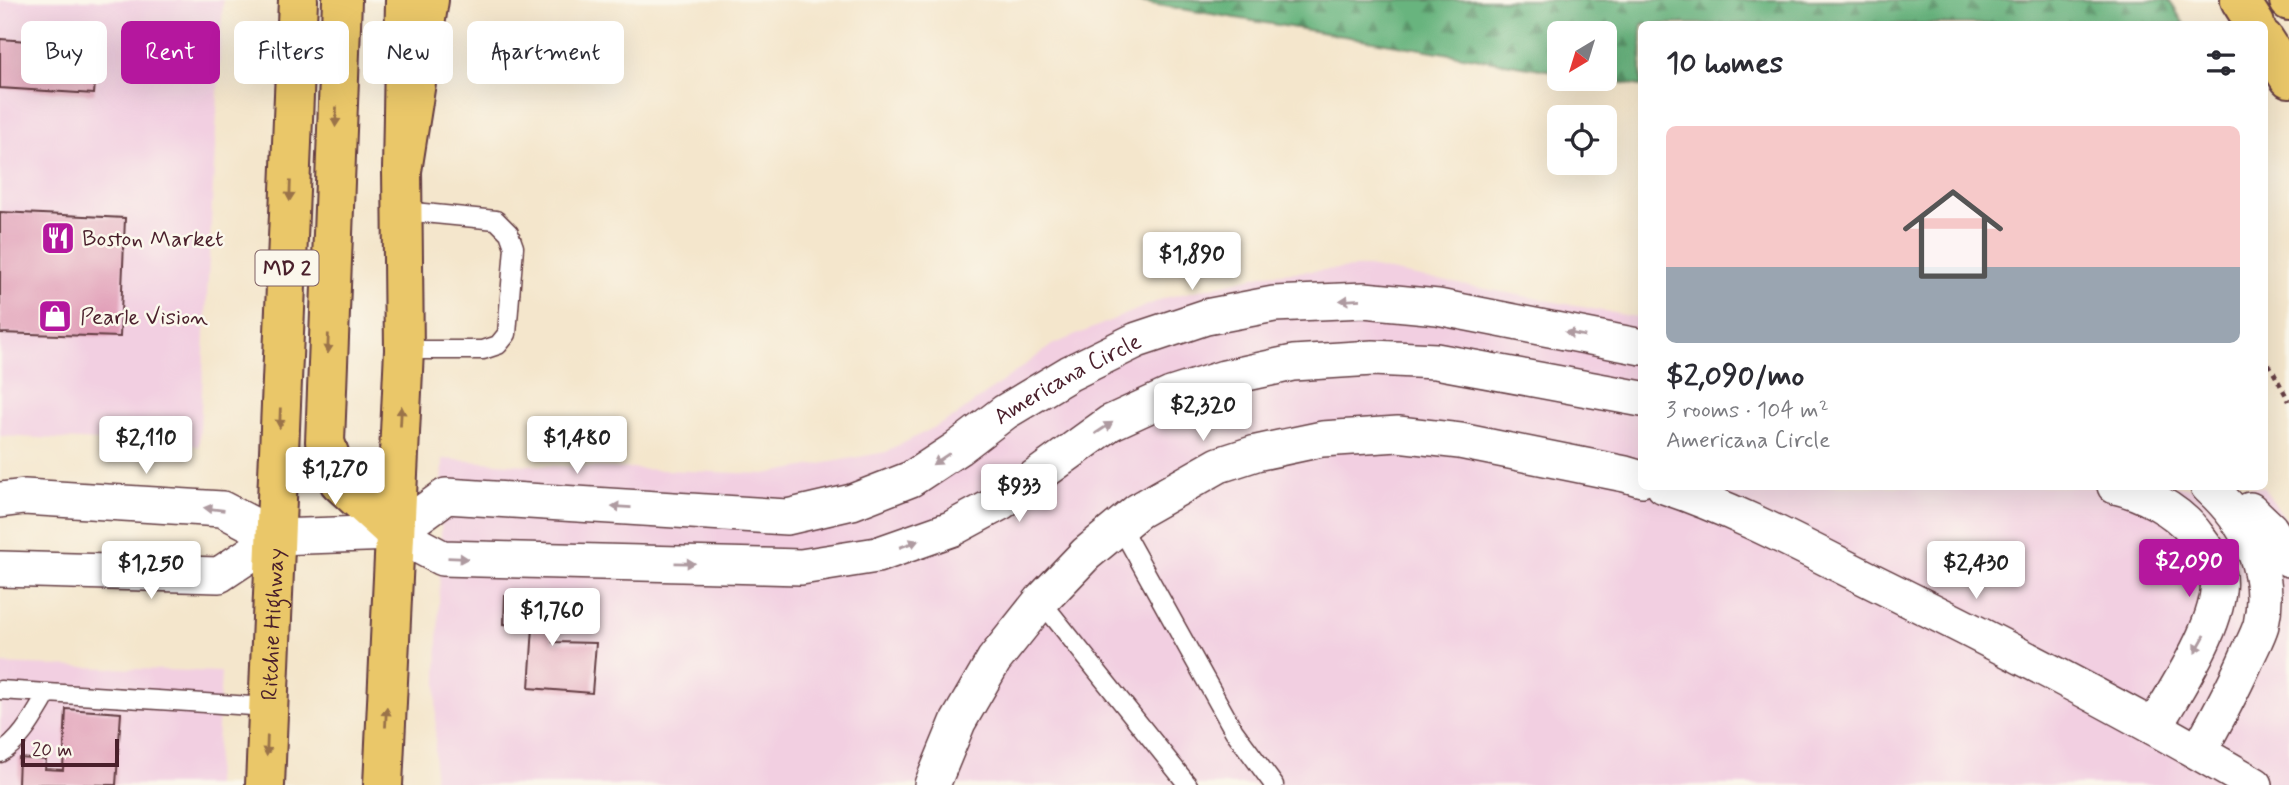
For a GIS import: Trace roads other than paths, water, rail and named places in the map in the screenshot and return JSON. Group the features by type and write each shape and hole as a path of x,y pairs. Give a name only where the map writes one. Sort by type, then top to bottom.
{"main road":[{"name":"Ritchie Highway","path":"265,785 298,0"},
{"path":"342,0 325,442 339,482 395,533"},
{"path":"383,785 404,351 402,171 405,0"},
{"path":"402,171 429,0"},
{"path":"2240,0 2253,21"},
{"path":"2268,45 2289,78"}],"street":[{"name":"Americana Circle","path":"395,533 446,496 787,517 852,502 911,479 1005,412 1070,373 1137,340 1206,317 1274,304 1364,300 1438,307 1638,346"},
{"path":"0,500 24,497 222,509 276,537 395,533 442,558 801,567 877,555 951,529 1001,502 1110,423 1171,395 1224,378 1293,363 1373,358 1436,361 1638,398"},
{"path":"932,785 958,722 994,660 1041,601 1086,554 1138,511 1219,466 1256,453 1322,439 1398,434 1460,441 1638,478"},
{"path":"1676,490 1760,524 2037,662 2256,785"},
{"path":"2125,490 2154,502 2184,521 2210,552 2218,574 2217,601 2210,627 2154,727"},
{"path":"2199,751 2239,675 2260,627 2265,592 2259,557 2243,525 2212,490"},
{"path":"2225,490 2236,496 2270,529 2289,559"},
{"path":"0,569 219,575 276,537"}],"lane":[{"path":"403,211 496,220 509,233 514,247 507,334 498,345 483,350 404,351"},
{"path":"1120,526 1234,731 1274,785"},
{"path":"1041,601 1188,785"},
{"path":"0,690 268,707"},
{"path":"0,753 26,729 48,693"}],"place":[{"name":"Boston Market","path":"58,238"},
{"name":"Pearle Vision","path":"55,316"}]}
